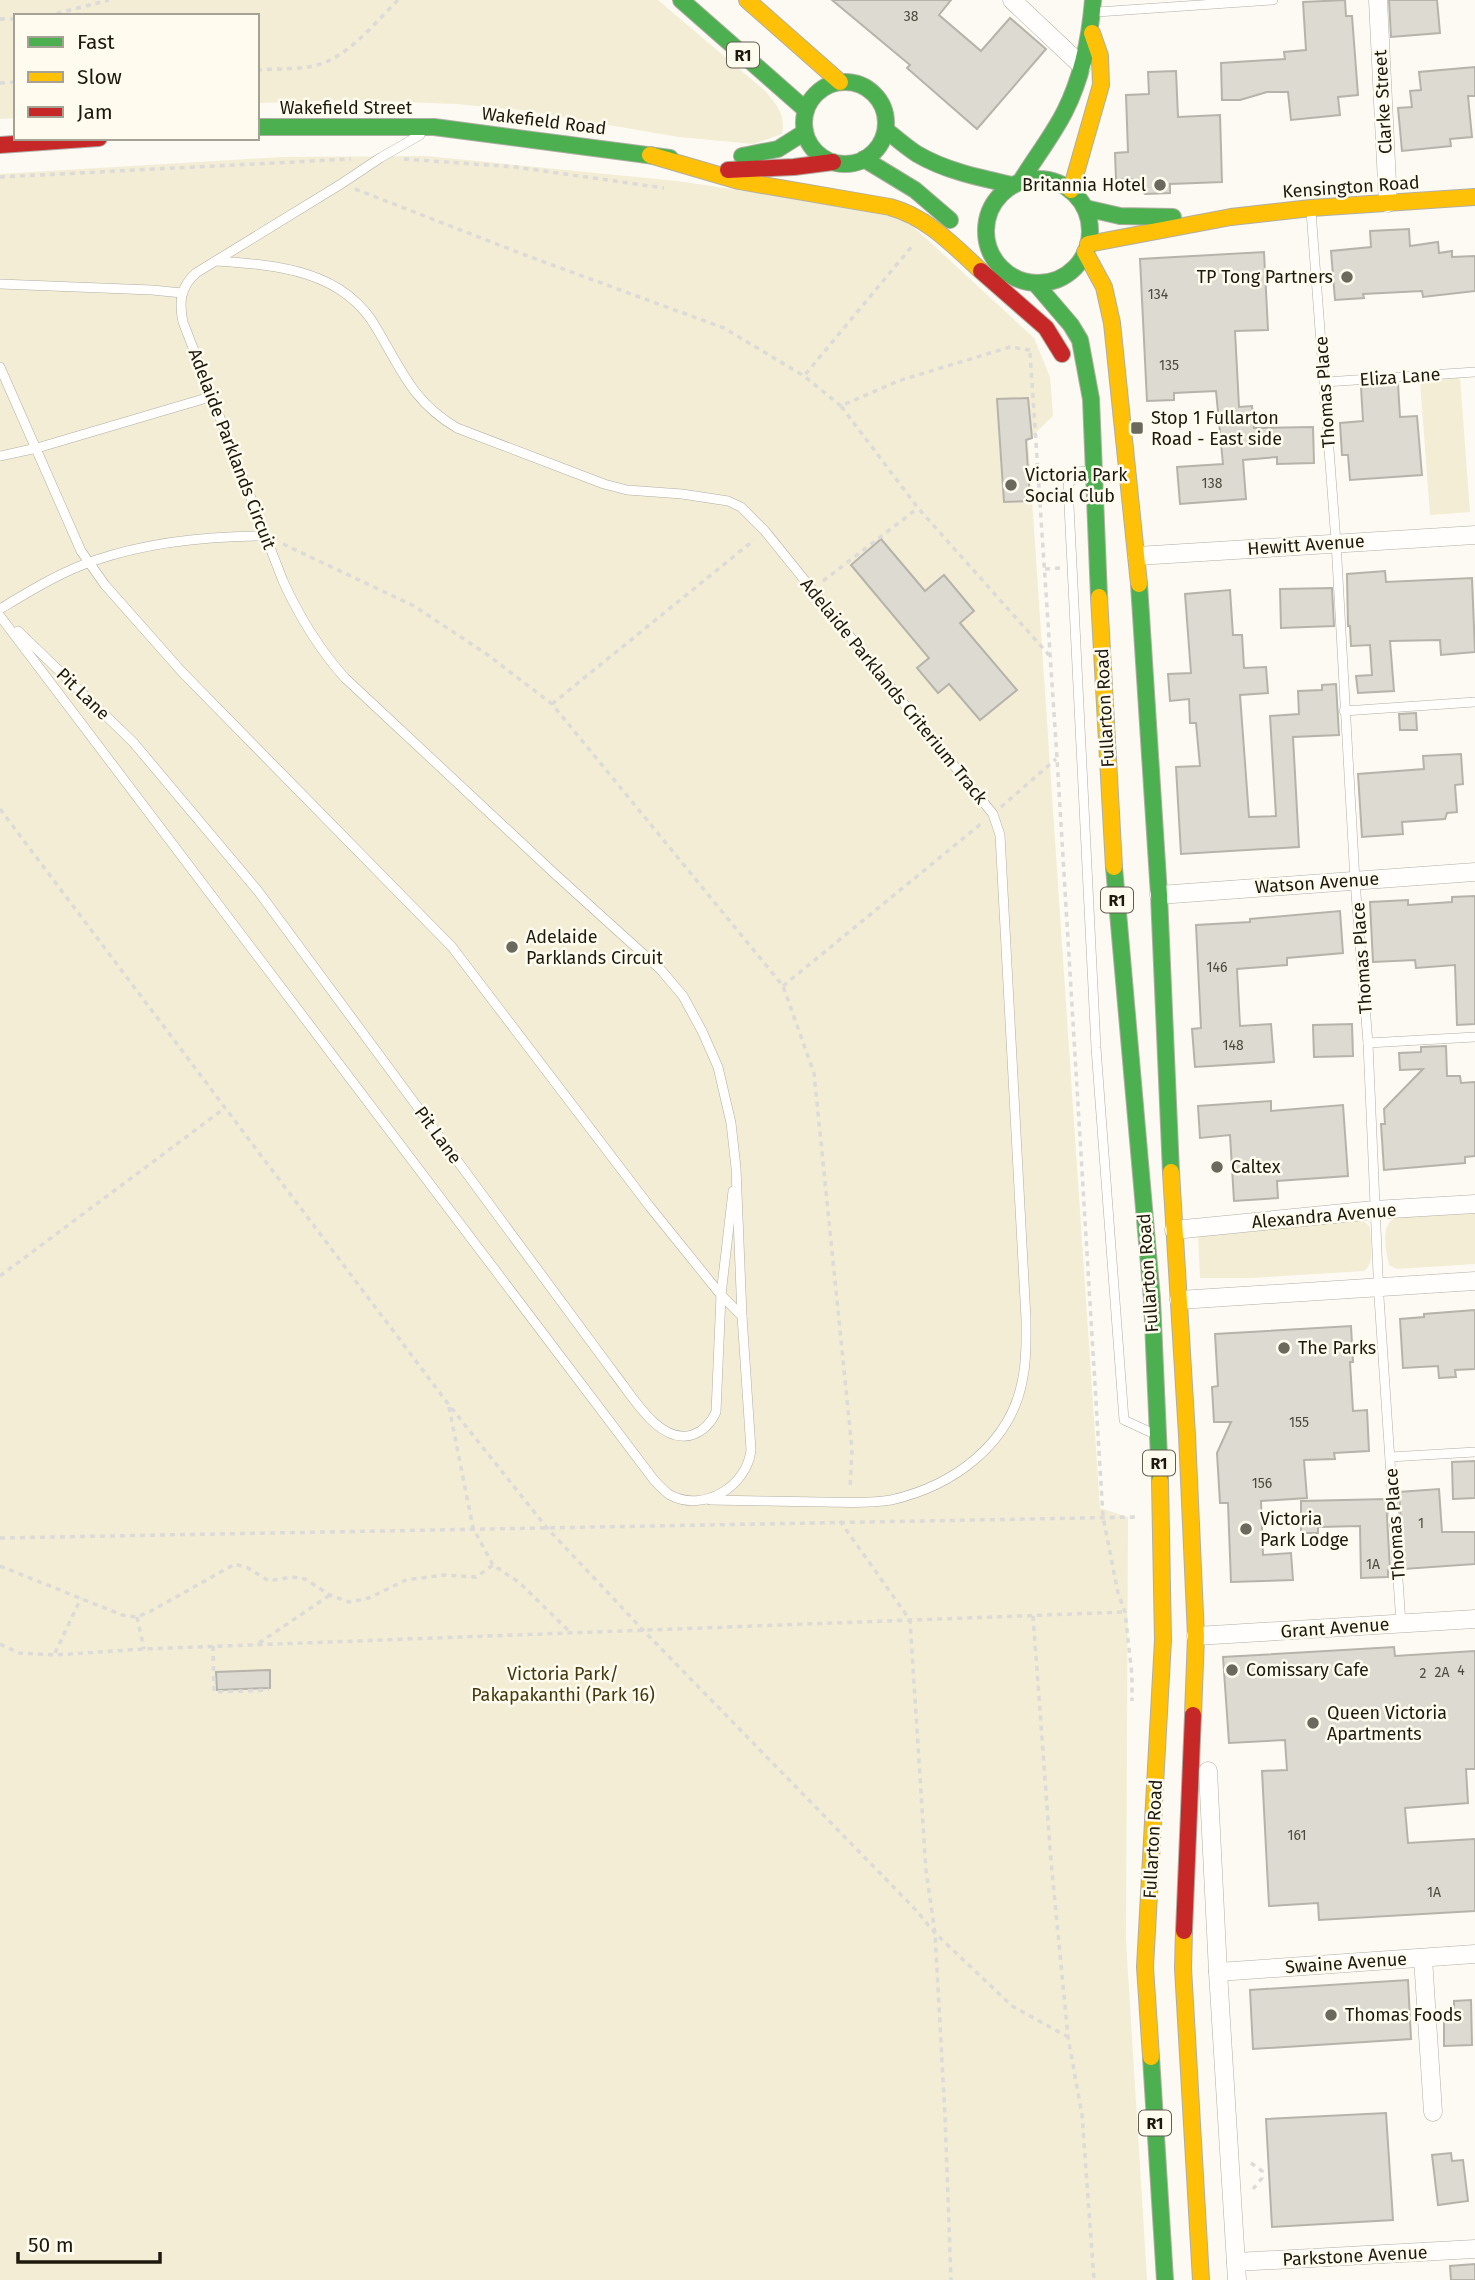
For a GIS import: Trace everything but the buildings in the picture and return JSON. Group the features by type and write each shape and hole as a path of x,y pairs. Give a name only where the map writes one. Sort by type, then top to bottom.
{"main road":[{"name":"R1","path":"681,0 806,110"},
{"name":"R1","path":"747,0 840,82 865,86 875,94 886,117 886,130"},
{"path":"993,259 985,236 988,212 994,201 1016,183 1064,113 1082,66 1092,13"},
{"path":"1071,190 1101,85 1100,56 1092,13"},
{"path":"840,82 825,86 813,96 806,110 805,132 810,145 833,162 849,164 864,159 874,152 886,130 915,153 978,178 1016,183 1031,178 1052,180 1071,190 1085,208"},
{"name":"Wakefield Road","path":"434,127 650,155 728,170 833,162"},
{"name":"Wakefield Street","path":"259,128 434,127"},
{"name":"Wakefield Road","path":"650,155 749,155 778,149 805,132"},
{"path":"0,145 71,140"},
{"path":"650,155 739,181 890,207 908,212 931,226 1046,328 1067,362 1078,393 1093,469"},
{"name":"R1","path":"864,159 915,190 1012,276 1035,283"},
{"name":"Kensington Road","path":"1087,248 1231,217 1311,208 1475,198"},
{"name":"R1","path":"1085,208 1090,226 1087,248"},
{"name":"Kensington Road","path":"1085,208 1120,216 1231,217"},
{"path":"1035,283 1065,275 1073,269 1087,248"},
{"name":"Fullarton Road","path":"1087,248 1104,287 1109,307 1117,558 1116,897 1147,1241 1162,1517 1179,1638 1162,1684 1145,1967 1189,2078 1165,2280"},
{"name":"Fullarton Road","path":"1035,283 1080,340 1091,399 1093,469 1117,558 1148,895 1179,1300 1183,1968 1201,2280"},
{"path":"1116,897 1148,895"},
{"path":"1147,1241 1174,1230"}],"street":[{"path":"1012,0 1082,66"},
{"name":"Clarke Street","path":"1378,0 1388,204"},
{"name":"Hewitt Avenue","path":"1117,558 1475,535"},
{"name":"Watson Avenue","path":"1148,895 1475,872"},
{"name":"Alexandra Avenue","path":"1174,1230 1374,1210 1475,1204"},
{"path":"1179,1300 1475,1281"},
{"name":"Grant Avenue","path":"1179,1638 1475,1619"},
{"name":"Fullarton Road","path":"1208,1771 1218,1972 1189,2078 1236,2271"},
{"name":"Swaine Avenue","path":"1218,1972 1475,1954"},
{"path":"1423,1958 1433,2112"},
{"name":"Parkstone Avenue","path":"1236,2271 1475,2249"}],"lane":[{"path":"1092,13 1273,0"},
{"path":"0,284 182,293 190,279 214,261 434,127"},
{"name":"Thomas Place","path":"1311,208 1336,542 1344,711 1368,1043 1378,1288 1401,1623"},
{"name":"Adelaide Parklands Criterium Track","path":"214,261 283,267 317,277 343,290 376,326 402,375 416,394 443,420 457,428 604,484 728,501 741,507 765,531 993,814 1000,835 1026,1319 1023,1380 1014,1407 988,1447 970,1465 947,1480 923,1490 889,1500 702,1500"},
{"name":"Adelaide Parklands Circuit","path":"182,293 180,304 183,322 210,397 300,618 321,652 345,678 661,970 683,996 718,1067 731,1123 736,1168 750,1433 749,1462 731,1486 702,1500"},
{"path":"0,368 37,447 80,551 105,585 182,672 452,947 650,1207 742,1316"},
{"name":"Eliza Lane","path":"1325,382 1475,372"},
{"path":"0,456 210,397"},
{"path":"1093,469 1077,472 1068,485 1097,1062 1125,1420 1158,1436"},
{"path":"0,609 89,562 151,545 233,536 265,536"},
{"path":"0,615 654,1479 671,1496 683,1500 702,1500"},
{"name":"Pit Lane","path":"0,615 133,742 258,891 614,1373 657,1427 666,1433 683,1436 696,1433 707,1426 714,1416 718,1400 722,1295 736,1168"},
{"path":"1344,711 1475,702"},
{"path":"1368,1043 1475,1037"},
{"path":"1390,1457 1475,1452"}],"path":[{"path":"55,14 109,0"},
{"path":"259,70 306,67 326,62 362,36 398,0"},
{"path":"0,177 380,158 468,162 665,188"},
{"path":"341,184 724,328 804,376 841,406 918,508 1051,657"},
{"path":"804,376 920,236"},
{"path":"1030,341 1103,1517 1118,1593 1125,1612 1128,1643"},
{"path":"841,406 898,381 1010,347 1030,351"},
{"path":"812,589 918,508"},
{"path":"552,704 765,531"},
{"path":"1045,569 1063,568"},
{"path":"1011,799 1057,758"},
{"path":"0,809 449,1405 547,1528 915,1909 935,1933 1012,2006 1068,2037"},
{"path":"783,986 993,814"},
{"path":"0,1276 225,1108"},
{"path":"449,1405 473,1528 493,1566 520,1583 570,1632"},
{"path":"0,1538 1162,1517"},
{"path":"840,1521 909,1620 926,1871 935,1933 946,2116 951,2280"},
{"path":"0,1566 122,1615 137,1617 235,1564 248,1568 269,1581 292,1577 304,1579 330,1595 349,1602 369,1598 406,1580 443,1575 476,1577 493,1566"},
{"path":"257,1644 330,1595"},
{"path":"55,1655 81,1598"},
{"path":"0,1644 19,1653 55,1655 257,1644 1125,1612"},
{"path":"1033,1616 1051,1861 1068,2037 1082,2115 1094,2280"},
{"path":"137,1617 144,1649"},
{"path":"213,1646 214,1692 269,1690"},
{"path":"1251,2163 1262,2171 1262,2178 1253,2189"}],"green space":[{"path":"0,0 658,0 764,90 776,105 783,127 782,134 753,144 679,137 521,110 456,104 353,100 259,103 259,14 14,14 14,118 0,119"},
{"name":"Victoria Park/ Pakapakanthi (Park 16)","path":"426,156 677,181 793,198 905,219 1034,338 1050,377 1053,416 1028,440 1100,1508 1128,1517 1126,1941 1147,2280 0,2280 0,174 281,157"},
{"path":"1460,378 1470,512 1430,515 1420,381"},
{"path":"1475,1213 1475,1264 1397,1269 1389,1265 1386,1232 1390,1221 1395,1218"},
{"path":"1363,1220 1370,1227 1372,1251 1368,1267 1364,1271 1251,1278 1200,1278 1198,1236 1218,1229"}],"traffic: fast":[{"path":"681,0 806,110"},
{"path":"1021,181 1055,129 1071,98 1084,57 1093,0"},
{"path":"845,82 861,85 874,94 883,107 886,123 883,139 874,152 861,161 845,164 829,161 816,152 807,139 804,123 807,107 816,94 829,85 845,82"},
{"path":"259,127 434,127 670,158"},
{"path":"886,130 917,154 940,165 1012,185"},
{"path":"742,156 778,149 805,132"},
{"path":"864,159 915,190 950,220"},
{"path":"1038,179 1058,183 1075,194 1086,211 1090,231 1086,251 1075,268 1058,279 1038,283 1018,279 1001,268 990,251 986,231 990,211 1001,194 1018,183 1038,179"},
{"path":"1085,208 1120,216 1173,217"},
{"path":"1035,283 1071,325 1080,340 1091,399 1099,597"},
{"path":"1139,584 1159,895 1171,1172"},
{"path":"1114,867 1152,1299 1160,1481"},
{"path":"1151,2057 1165,2280"}],"traffic: slow":[{"path":"747,0 840,82"},
{"path":"1071,190 1101,85 1100,56 1092,33"},
{"path":"650,155 739,181 890,207 928,225 981,271"},
{"path":"1088,244 1231,217 1311,208 1475,197"},
{"path":"1085,252 1104,287 1112,323 1139,584"},
{"path":"1099,597 1114,867"},
{"path":"1171,1172 1196,1636 1193,1715"},
{"path":"1151,2057 1145,1967 1163,1640 1160,1481"},
{"path":"1184,1931 1183,1968 1201,2280"}],"traffic: jam":[{"path":"0,145 71,140"},
{"path":"728,170 833,162"},
{"path":"981,271 1046,328 1062,354"},
{"path":"1184,1931 1193,1715"}],"place":[{"name":"Britannia Hotel","path":"1160,185"},
{"name":"TP Tong Partners","path":"1347,277"},
{"name":"Stop 1 Fullarton Road - East side","path":"1137,428"},
{"name":"Victoria Park Social Club","path":"1011,485"},
{"name":"Adelaide Parklands Circuit","path":"512,947"},
{"name":"Caltex","path":"1217,1167"},
{"name":"The Parks","path":"1284,1348"},
{"name":"Victoria Park Lodge","path":"1246,1529"},
{"name":"Comissary Cafe","path":"1232,1670"},
{"name":"Queen Victoria Apartments","path":"1313,1723"},
{"name":"Thomas Foods","path":"1331,2015"}]}
